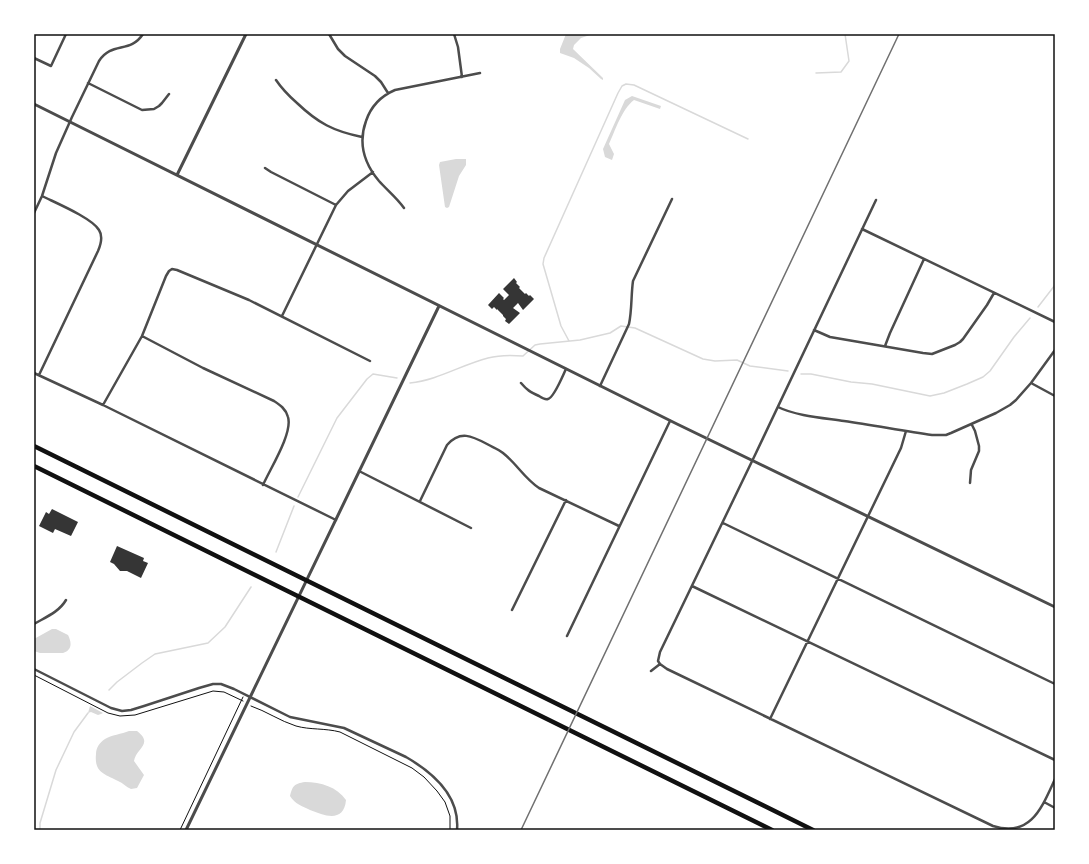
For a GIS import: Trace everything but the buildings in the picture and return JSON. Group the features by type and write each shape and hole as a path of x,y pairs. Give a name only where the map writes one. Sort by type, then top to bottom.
{"highway":[{"path":"34,446 813,830"},
{"path":"34,466 772,830"}],"street":[{"path":"34,58 51,66 66,34"},
{"path":"34,213 42,196 54,157 102,56 111,50 134,44 143,34"},
{"path":"177,176 246,34"},
{"path":"329,34 338,49 345,56 375,76 388,93"},
{"path":"454,34 458,47 462,77"},
{"path":"404,208 398,199 373,172 365,158 362,146 362,137 363,130 372,108 380,98 388,93 403,88 480,73"},
{"path":"276,80 287,94 321,123 339,131 362,137"},
{"path":"88,83 142,110 154,109 162,103 169,94"},
{"path":"34,104 670,421 1055,607"},
{"path":"265,168 336,205"},
{"path":"282,316 336,205 348,191 373,172"},
{"path":"39,375 102,240 100,230 90,220 42,196"},
{"path":"600,386 629,324 631,317 633,281 672,199"},
{"path":"876,200 660,652 658,661 667,669 993,826 1006,829 1019,827 1028,823 1033,819 1044,802 1055,779"},
{"path":"862,229 1055,322"},
{"path":"885,346 924,259"},
{"path":"103,405 142,336 166,276 170,270 174,269 248,300 370,361"},
{"path":"814,330 830,337 932,354 955,345 963,339 994,293"},
{"path":"186,830 439,306"},
{"path":"142,336 197,365 274,401 282,407 289,418 288,431 262,484"},
{"path":"778,407 793,412 906,431 932,435 946,435 972,425 1010,405 1031,383 1055,350"},
{"path":"521,383 527,391 543,398 550,399 566,369"},
{"path":"34,373 103,405 336,520"},
{"path":"1031,383 1055,396"},
{"path":"567,636 670,421"},
{"path":"970,483 971,470 979,451 975,431 972,425"},
{"path":"770,719 901,448 906,431"},
{"path":"420,501 447,445 455,439 463,436 475,438 497,449 534,484 619,526"},
{"path":"359,471 471,528"},
{"path":"512,610 566,500"},
{"path":"722,523 1055,684"},
{"path":"692,586 1055,760"},
{"path":"34,624 58,609 66,600"},
{"path":"651,670 660,664"},
{"path":"34,669 111,708 122,711 139,708 213,684 225,685 290,717 344,728 393,750 414,762 437,782 445,790 454,804 457,816 457,830"},
{"path":"1044,802 1055,808"}],"path":[{"path":"34,675 108,713 120,716 135,715 213,691 224,692 246,704 298,726 330,729 340,732 412,768 424,777 442,796 447,806 450,816 450,830"},
{"path":"180,830 244,694"}],"shaded area":[{"path":"566,34 593,34 581,38 574,45 573,49 603,78 603,80 574,58 560,53 560,49"},
{"path":"632,96 661,106 660,109 634,100 630,104 619,120 609,144 614,154 612,160 605,157 603,149 625,100"},
{"path":"466,159 466,165 459,176 449,207 447,208 445,207 439,165 440,162"},
{"path":"52,629 56,629 68,635 71,643 70,648 63,653 40,653 34,651 34,639"},
{"path":"90,706 103,713 98,715 91,712 88,713"},
{"path":"129,731 137,731 144,739 143,746 135,757 134,761 144,775 137,788 131,789 101,772 96,760 97,748 103,741 110,736"},
{"path":"305,782 323,784 342,795 346,800 342,812 338,815 327,816 310,810 294,801 290,796 293,787 298,783"}],"waterway":[{"path":"816,73 841,72 849,61 845,34"},
{"path":"569,341 561,326 543,264 544,258 622,86 626,84 634,85 748,139"},
{"path":"1038,307 1055,285"},
{"path":"801,374 811,374 851,382 872,384 930,396 944,393 983,377 990,371 1014,337 1030,318"},
{"path":"410,383 440,376 468,364 488,358 497,356 523,356 535,345 580,340 610,333 621,326 635,328 703,359 715,361 737,360 750,366 788,371"},
{"path":"298,497 337,418 367,379 373,374 397,378"},
{"path":"276,552 294,506"},
{"path":"109,690 117,682 155,654 208,643 225,627 251,587"},
{"path":"40,830 40,823 56,770 74,732 88,713"}],"railway":[{"path":"521,830 899,34"}]}
